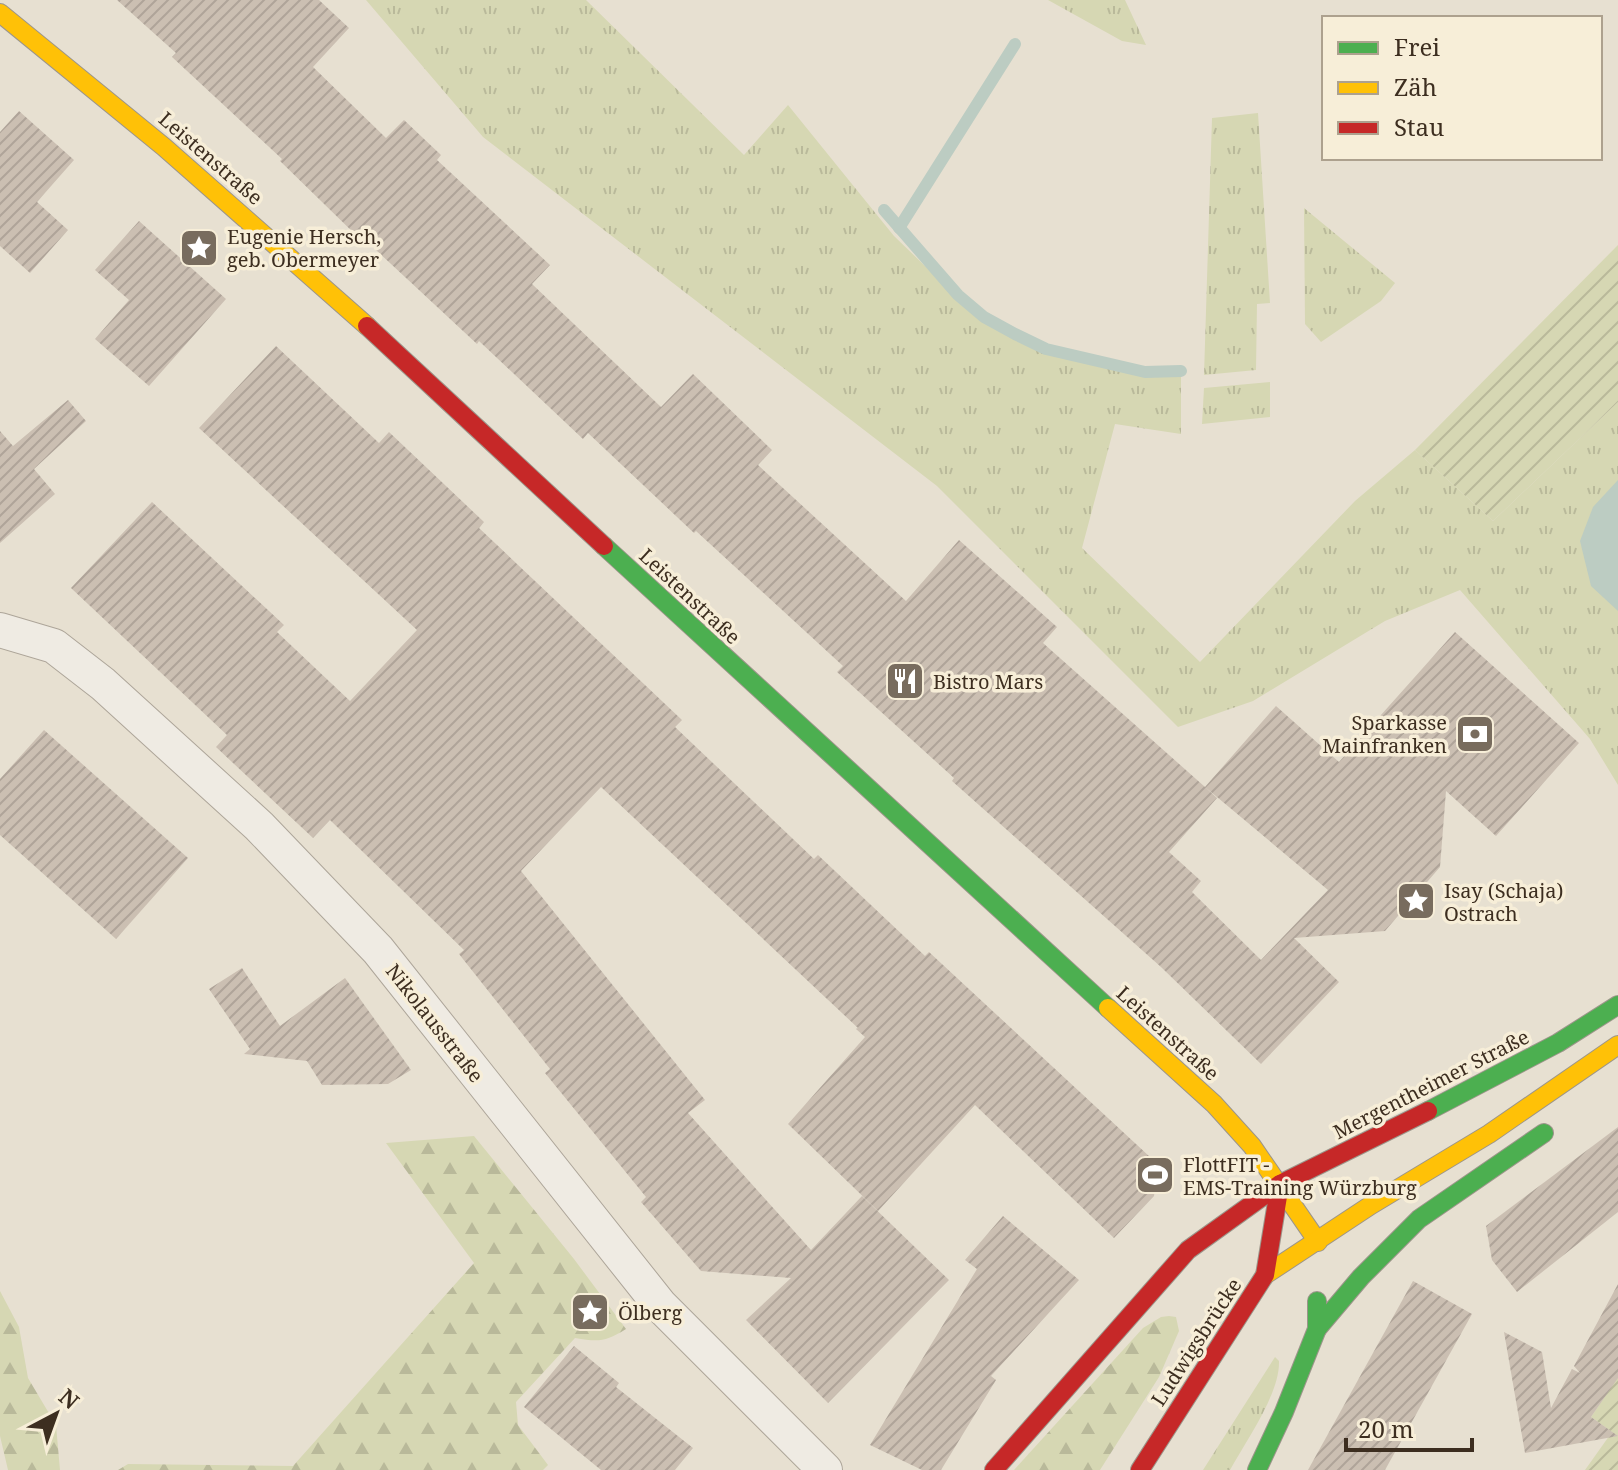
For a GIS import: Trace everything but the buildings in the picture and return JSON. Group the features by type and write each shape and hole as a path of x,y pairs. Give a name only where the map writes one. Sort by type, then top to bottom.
{"main road":[{"name":"Leistenstraße","path":"0,13 136,122 304,267 860,783 1214,1104 1252,1146 1280,1184 1318,1249"},
{"name":"Mergentheimer Straße","path":"994,1470 1188,1250 1280,1184 1482,1084 1558,1043 1618,1005"},
{"path":"1597,1083 1618,1046"},
{"path":"1265,1275 1318,1249 1371,1205 1489,1134 1618,1046"},
{"path":"1257,1470 1317,1329 1361,1277 1419,1219 1557,1124"},
{"name":"Ludwigsbrücke","path":"1140,1470 1265,1275 1280,1184"},
{"path":"1317,1286 1317,1329"}],"street":[{"name":"Nikolausstraße","path":"0,630 54,646 103,684 304,871 378,950 660,1305 825,1470"}],"green space":[{"path":"366,0 586,0 744,155 788,105 894,236 984,323 1044,353 1146,377 1181,376 1181,434 1115,424 1082,548 1200,662 1355,501 1415,450 1493,521 1618,402 1618,785 1590,739 1460,590 1385,621 1253,701 1178,727 937,486 483,137"},
{"path":"1048,0 1125,0 1146,45 1122,41"},
{"path":"1258,113 1270,303 1257,304 1256,370 1204,375 1212,118"},
{"path":"1304,208 1395,283 1381,301 1321,342 1305,324"},
{"path":"1618,245 1618,402 1493,521 1415,450"},
{"path":"1270,382 1270,417 1202,424 1204,388"},
{"path":"474,1136 574,1259 626,1329 602,1340 575,1338 516,1402 518,1425 548,1465 543,1470 118,1470 128,1464 293,1466 474,1263 386,1143"},
{"path":"0,1291 19,1327 28,1378 56,1425 60,1470 8,1470 0,1436"},
{"path":"1161,1317 1176,1317 1179,1331 1159,1377 1100,1470 1014,1470 1143,1328"},
{"path":"1275,1357 1279,1361 1274,1388 1230,1470 1203,1470"},
{"path":"1618,1377 1618,1470 1585,1470 1612,1432 1591,1417"}],"shaded area":[{"path":"1618,480 1618,611 1591,586 1580,541 1593,507"}],"waterway":[{"path":"899,228 1015,44"},
{"path":"884,210 958,295 984,317 1015,334 1046,349 1145,372 1181,371"}],"traffic: fast":[{"path":"604,546 1108,1008"},
{"path":"1428,1111 1558,1043 1618,1005"},
{"path":"1317,1329 1361,1277 1419,1219 1544,1133"},
{"path":"1257,1470 1317,1329 1317,1301"}],"traffic: slow":[{"path":"0,13 164,147 367,326"},
{"path":"1108,1008 1214,1104 1252,1146 1318,1242"},
{"path":"1265,1275 1371,1205 1489,1134 1618,1045"}],"traffic: jam":[{"path":"367,326 604,546"},
{"path":"994,1470 1188,1250 1280,1184 1428,1111"},
{"path":"1140,1470 1265,1275 1280,1184"}],"place":[{"name":"Eugenie Hersch, geb. Obermeyer","path":"199,248"},
{"name":"Bistro Mars","path":"905,681"},
{"name":"Sparkasse Mainfranken","path":"1475,734"},
{"name":"Isay (Schaja) Ostrach","path":"1416,901"},
{"name":"FlottFIT - EMS-Training Würzburg","path":"1155,1175"},
{"name":"Ölberg","path":"590,1312"}]}
